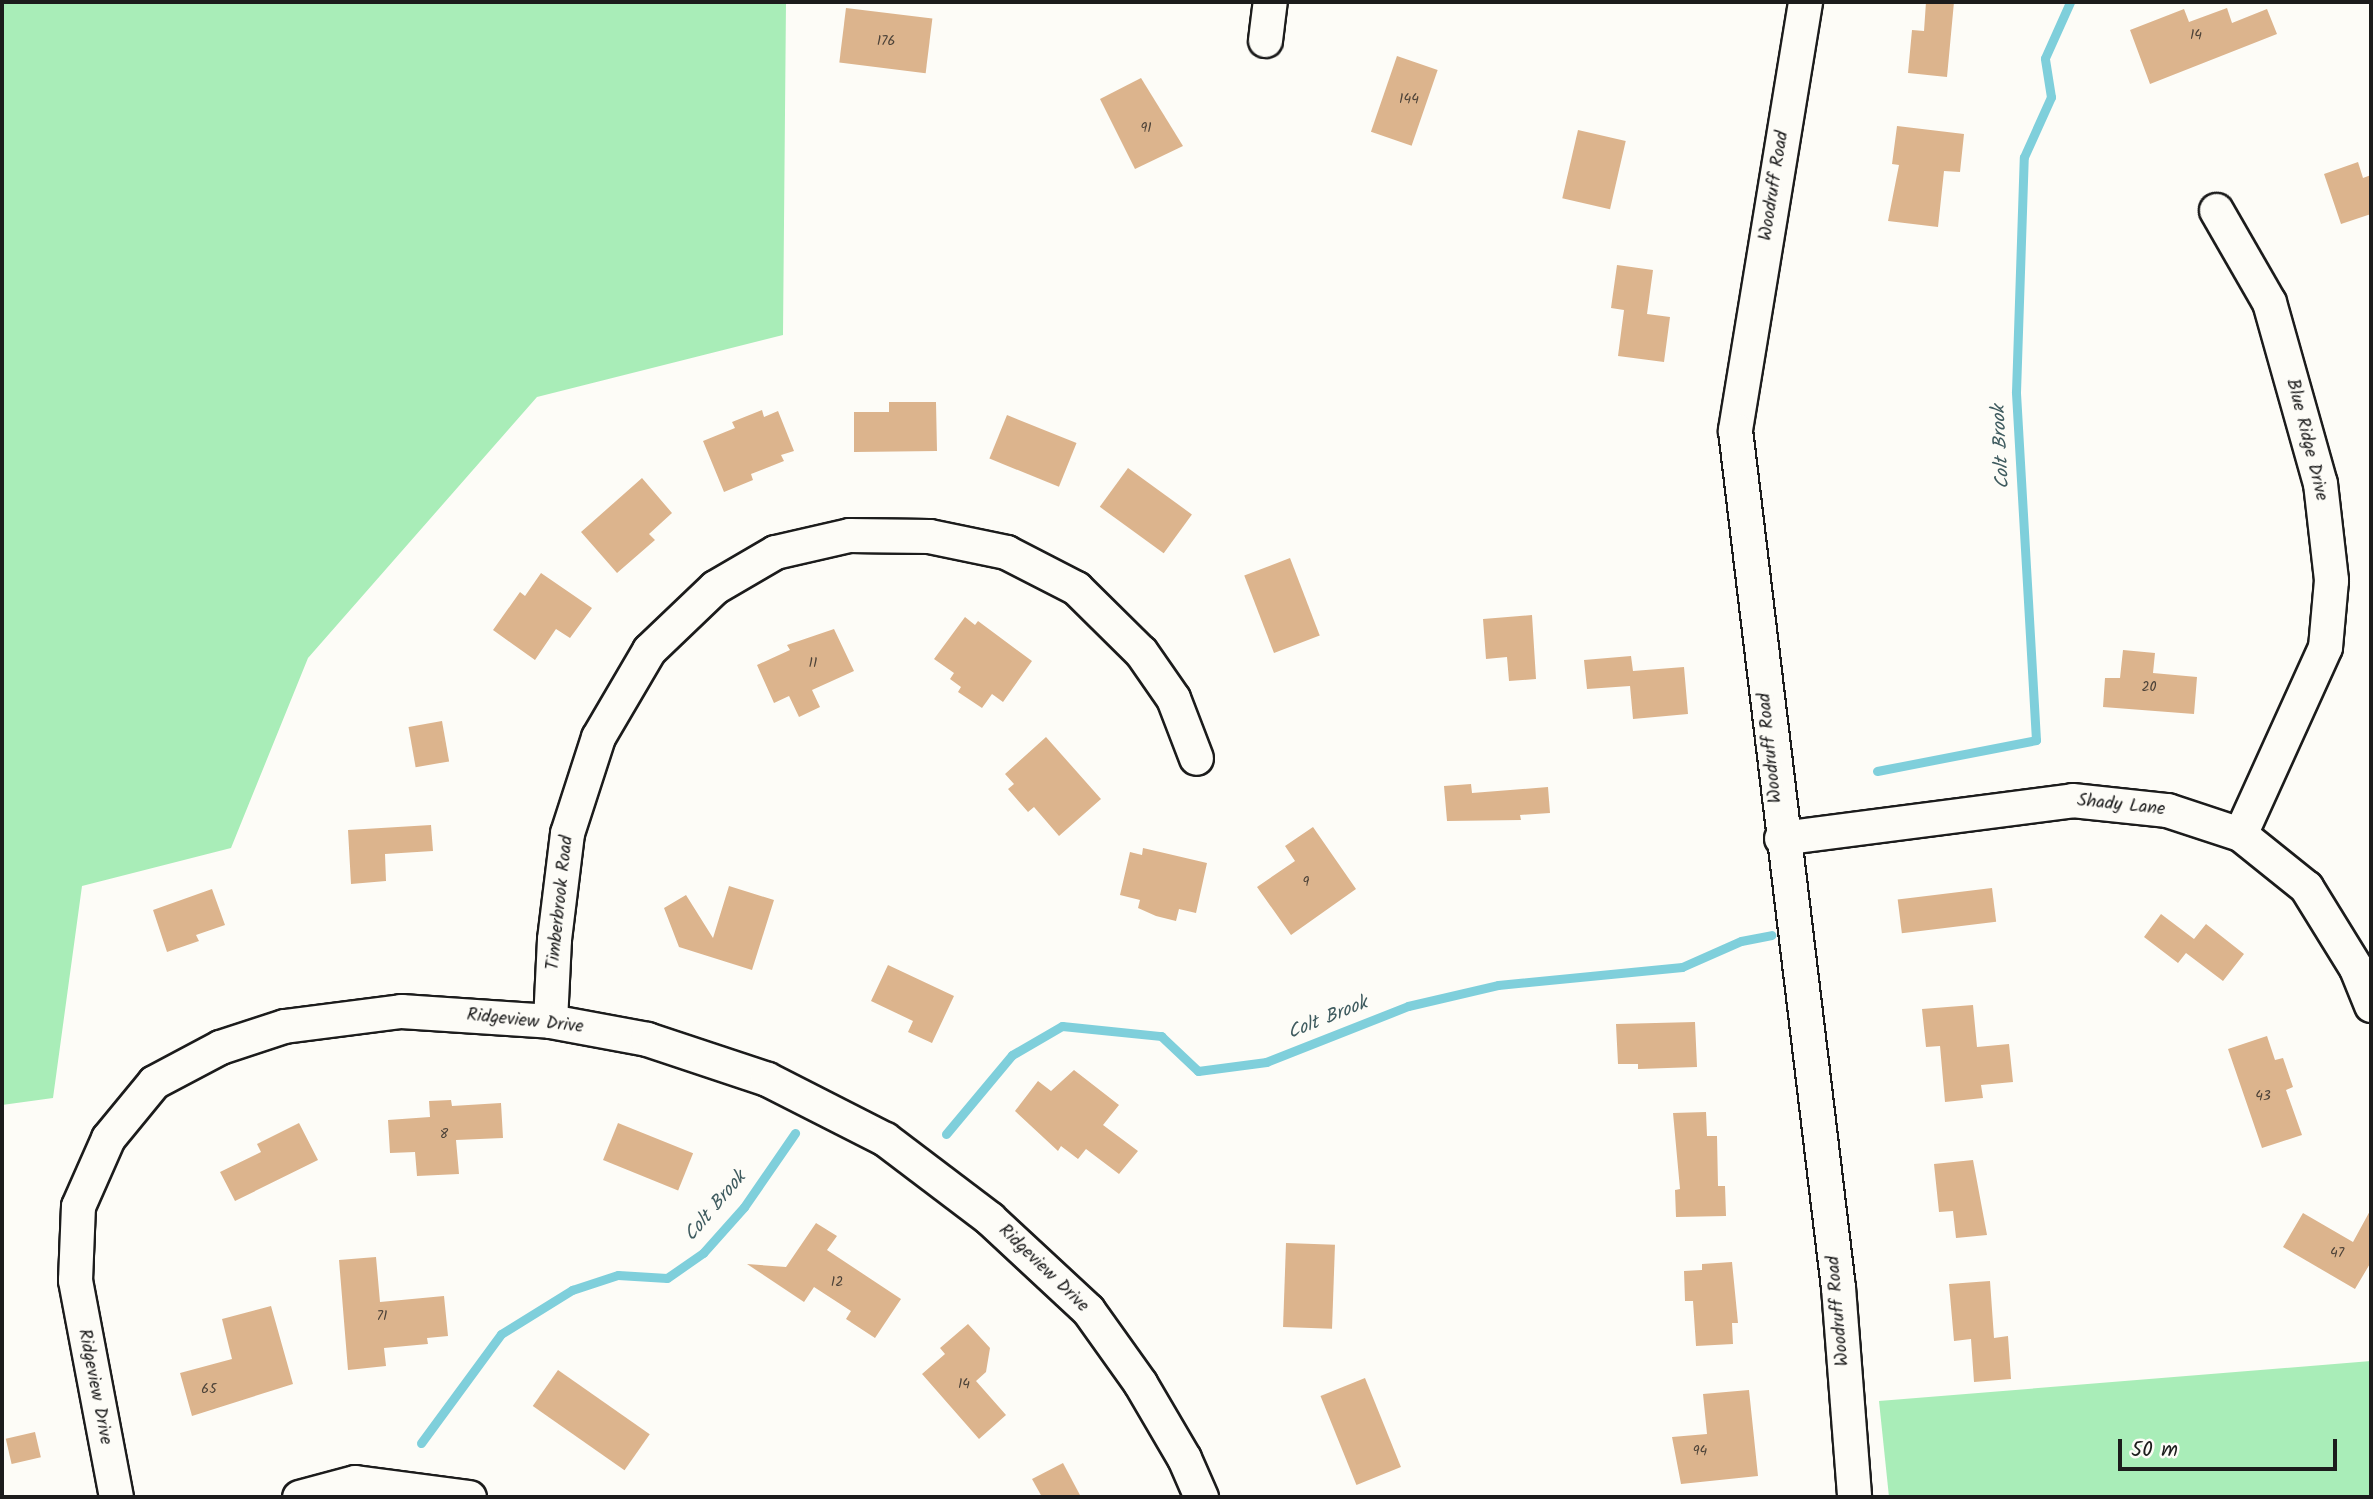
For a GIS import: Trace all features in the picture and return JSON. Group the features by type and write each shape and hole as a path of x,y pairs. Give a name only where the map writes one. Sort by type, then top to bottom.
{"street":[{"path":"1265,40 1270,2"},
{"name":"Woodruff Road","path":"1805,2 1735,430 1781,838 1838,1287 1854,1497"},
{"name":"Blue Ridge Drive","path":"2216,210 2269,302 2320,483 2332,580 2325,647 2240,834"},
{"name":"Timberbrook Road","path":"551,1021 554,939 567,833 598,737 649,650 715,587 775,552 849,535 929,536 1006,552 1076,588 1141,652 1173,698 1196,758"},
{"name":"Shady Lane","path":"1781,838 2072,800 2167,810 2240,834 2306,887 2356,968 2371,1005"},
{"name":"Ridgeview Drive","path":"116,1497 77,1292 78,1206 108,1139 154,1082 220,1047 284,1026 401,1011 551,1021 646,1039 767,1079 885,1139 989,1218 1088,1310 1140,1383 1184,1458 1202,1497"},
{"path":"299,1497 355,1482 469,1497"}],"green space":[{"path":"2,2 786,2 783,335 537,397 308,658 231,848 82,886 53,1098 2,1105"},
{"path":"2371,1361 2371,1497 1889,1497 1879,1401"}],"building":[{"path":"1926,2 1954,2 1947,77 1908,73 1912,30 1924,31"},
{"path":"846,8 932,19 926,73 839,63"},
{"path":"2227,8 2232,23 2267,9 2277,34 2150,84 2130,30 2184,9 2189,22"},
{"path":"1397,56 1438,70 1412,146 1371,132"},
{"path":"1141,78 1183,146 1135,169 1100,99"},
{"path":"1897,126 1964,134 1960,172 1944,171 1938,227 1888,221 1899,165 1892,164"},
{"path":"1578,130 1626,141 1610,209 1562,198"},
{"path":"2358,162 2363,178 2371,175 2371,214 2341,224 2324,174"},
{"path":"1617,265 1653,270 1647,314 1670,317 1664,362 1618,356 1624,310 1611,308"},
{"path":"889,402 936,402 937,451 854,452 854,412 889,412"},
{"path":"762,410 764,417 778,411 794,451 781,455 784,461 751,474 753,480 724,492 703,441 735,428 732,422"},
{"path":"1007,415 1077,443 1059,487 989,459"},
{"path":"1128,468 1192,514 1164,553 1100,507"},
{"path":"642,478 672,513 649,534 655,540 617,573 581,532"},
{"path":"1290,558 1320,635 1274,653 1244,576"},
{"path":"541,573 592,608 570,638 556,629 535,660 493,630 520,592 525,596"},
{"path":"1532,615 1536,679 1509,681 1507,657 1486,659 1483,619"},
{"path":"965,617 975,625 978,621 1032,661 1003,702 992,694 982,708 958,692 961,687 950,679 954,673 934,659"},
{"path":"834,629 854,671 812,690 820,707 799,717 789,696 774,703 757,665 790,650 787,645"},
{"path":"2123,650 2155,653 2153,673 2197,677 2194,714 2103,707 2105,678 2120,678"},
{"path":"1631,656 1633,671 1684,667 1688,714 1633,719 1630,686 1587,689 1584,660"},
{"path":"442,721 449,761 416,767 409,727"},
{"path":"1046,737 1101,799 1059,836 1034,807 1028,812 1008,789 1014,784 1005,774"},
{"path":"1471,784 1472,793 1548,787 1550,813 1520,815 1521,820 1447,821 1444,786"},
{"path":"431,825 433,851 385,854 386,881 351,884 348,830"},
{"path":"1313,827 1356,889 1291,935 1257,887 1295,861 1285,846"},
{"path":"1143,848 1207,863 1196,913 1179,909 1176,921 1138,908 1140,900 1120,895 1130,852 1142,855"},
{"path":"729,886 774,900 752,970 679,947 664,908 686,895 713,938"},
{"path":"1992,888 1996,922 1902,933 1898,900"},
{"path":"212,889 225,925 196,935 199,941 167,952 153,910"},
{"path":"2161,914 2194,939 2206,924 2244,954 2223,981 2186,953 2178,963 2144,937"},
{"path":"888,965 954,996 932,1043 908,1032 913,1021 871,1001"},
{"path":"1973,1005 1977,1047 2009,1044 2013,1082 1981,1085 1983,1098 1945,1102 1940,1046 1926,1047 1922,1009"},
{"path":"1695,1022 1697,1067 1638,1069 1638,1064 1618,1064 1616,1024"},
{"path":"2267,1036 2275,1060 2283,1058 2293,1087 2286,1090 2302,1135 2262,1148 2228,1049"},
{"path":"1074,1070 1119,1105 1103,1125 1138,1151 1119,1174 1086,1149 1078,1159 1061,1146 1058,1151 1015,1111 1038,1081 1051,1091"},
{"path":"451,1100 452,1106 501,1103 503,1138 456,1140 459,1174 417,1176 415,1152 390,1153 388,1120 430,1117 429,1101"},
{"path":"1706,1112 1707,1136 1717,1136 1718,1186 1725,1186 1726,1216 1676,1217 1675,1190 1680,1189 1673,1113"},
{"path":"299,1123 318,1160 235,1201 220,1172 261,1152 257,1144"},
{"path":"618,1123 693,1153 678,1190 603,1160"},
{"path":"1973,1160 1987,1235 1956,1238 1953,1211 1939,1212 1934,1164"},
{"path":"2371,1209 2371,1262 2355,1289 2283,1247 2303,1213 2353,1242"},
{"path":"816,1223 837,1236 827,1250 901,1299 875,1338 846,1319 851,1311 814,1287 804,1302 747,1264 786,1267"},
{"path":"1286,1243 1335,1245 1332,1329 1283,1327"},
{"path":"376,1257 380,1302 444,1296 448,1336 427,1338 428,1344 384,1348 386,1366 348,1370 339,1260"},
{"path":"1732,1262 1738,1323 1732,1323 1733,1344 1696,1346 1693,1301 1685,1301 1684,1271 1702,1270 1702,1264"},
{"path":"1990,1281 1994,1338 2008,1336 2011,1379 1974,1382 1971,1339 1954,1341 1949,1284"},
{"path":"271,1306 293,1384 192,1416 180,1373 232,1359 222,1319"},
{"path":"968,1324 990,1348 986,1372 976,1381 1006,1415 979,1439 922,1374 945,1354 940,1348"},
{"path":"558,1370 650,1434 625,1470 533,1406"},
{"path":"1365,1378 1401,1467 1356,1485 1320,1396"},
{"path":"1749,1390 1758,1476 1681,1484 1672,1437 1707,1434 1703,1394"},
{"path":"35,1432 41,1457 12,1464 6,1439"},
{"path":"1063,1463 1081,1497 1042,1497 1032,1479"}],"waterway":[{"name":"Colt Brook","path":"1877,771 2036,740 2016,392 2024,157 2051,97 2045,58 2070,2"},
{"name":"Colt Brook","path":"946,1134 1012,1055 1062,1026 1161,1036 1198,1071 1266,1062 1408,1006 1498,985 1682,967 1741,941 1771,935"},
{"name":"Colt Brook","path":"421,1443 501,1334 572,1290 618,1275 667,1278 703,1253 744,1207 795,1133"}]}
